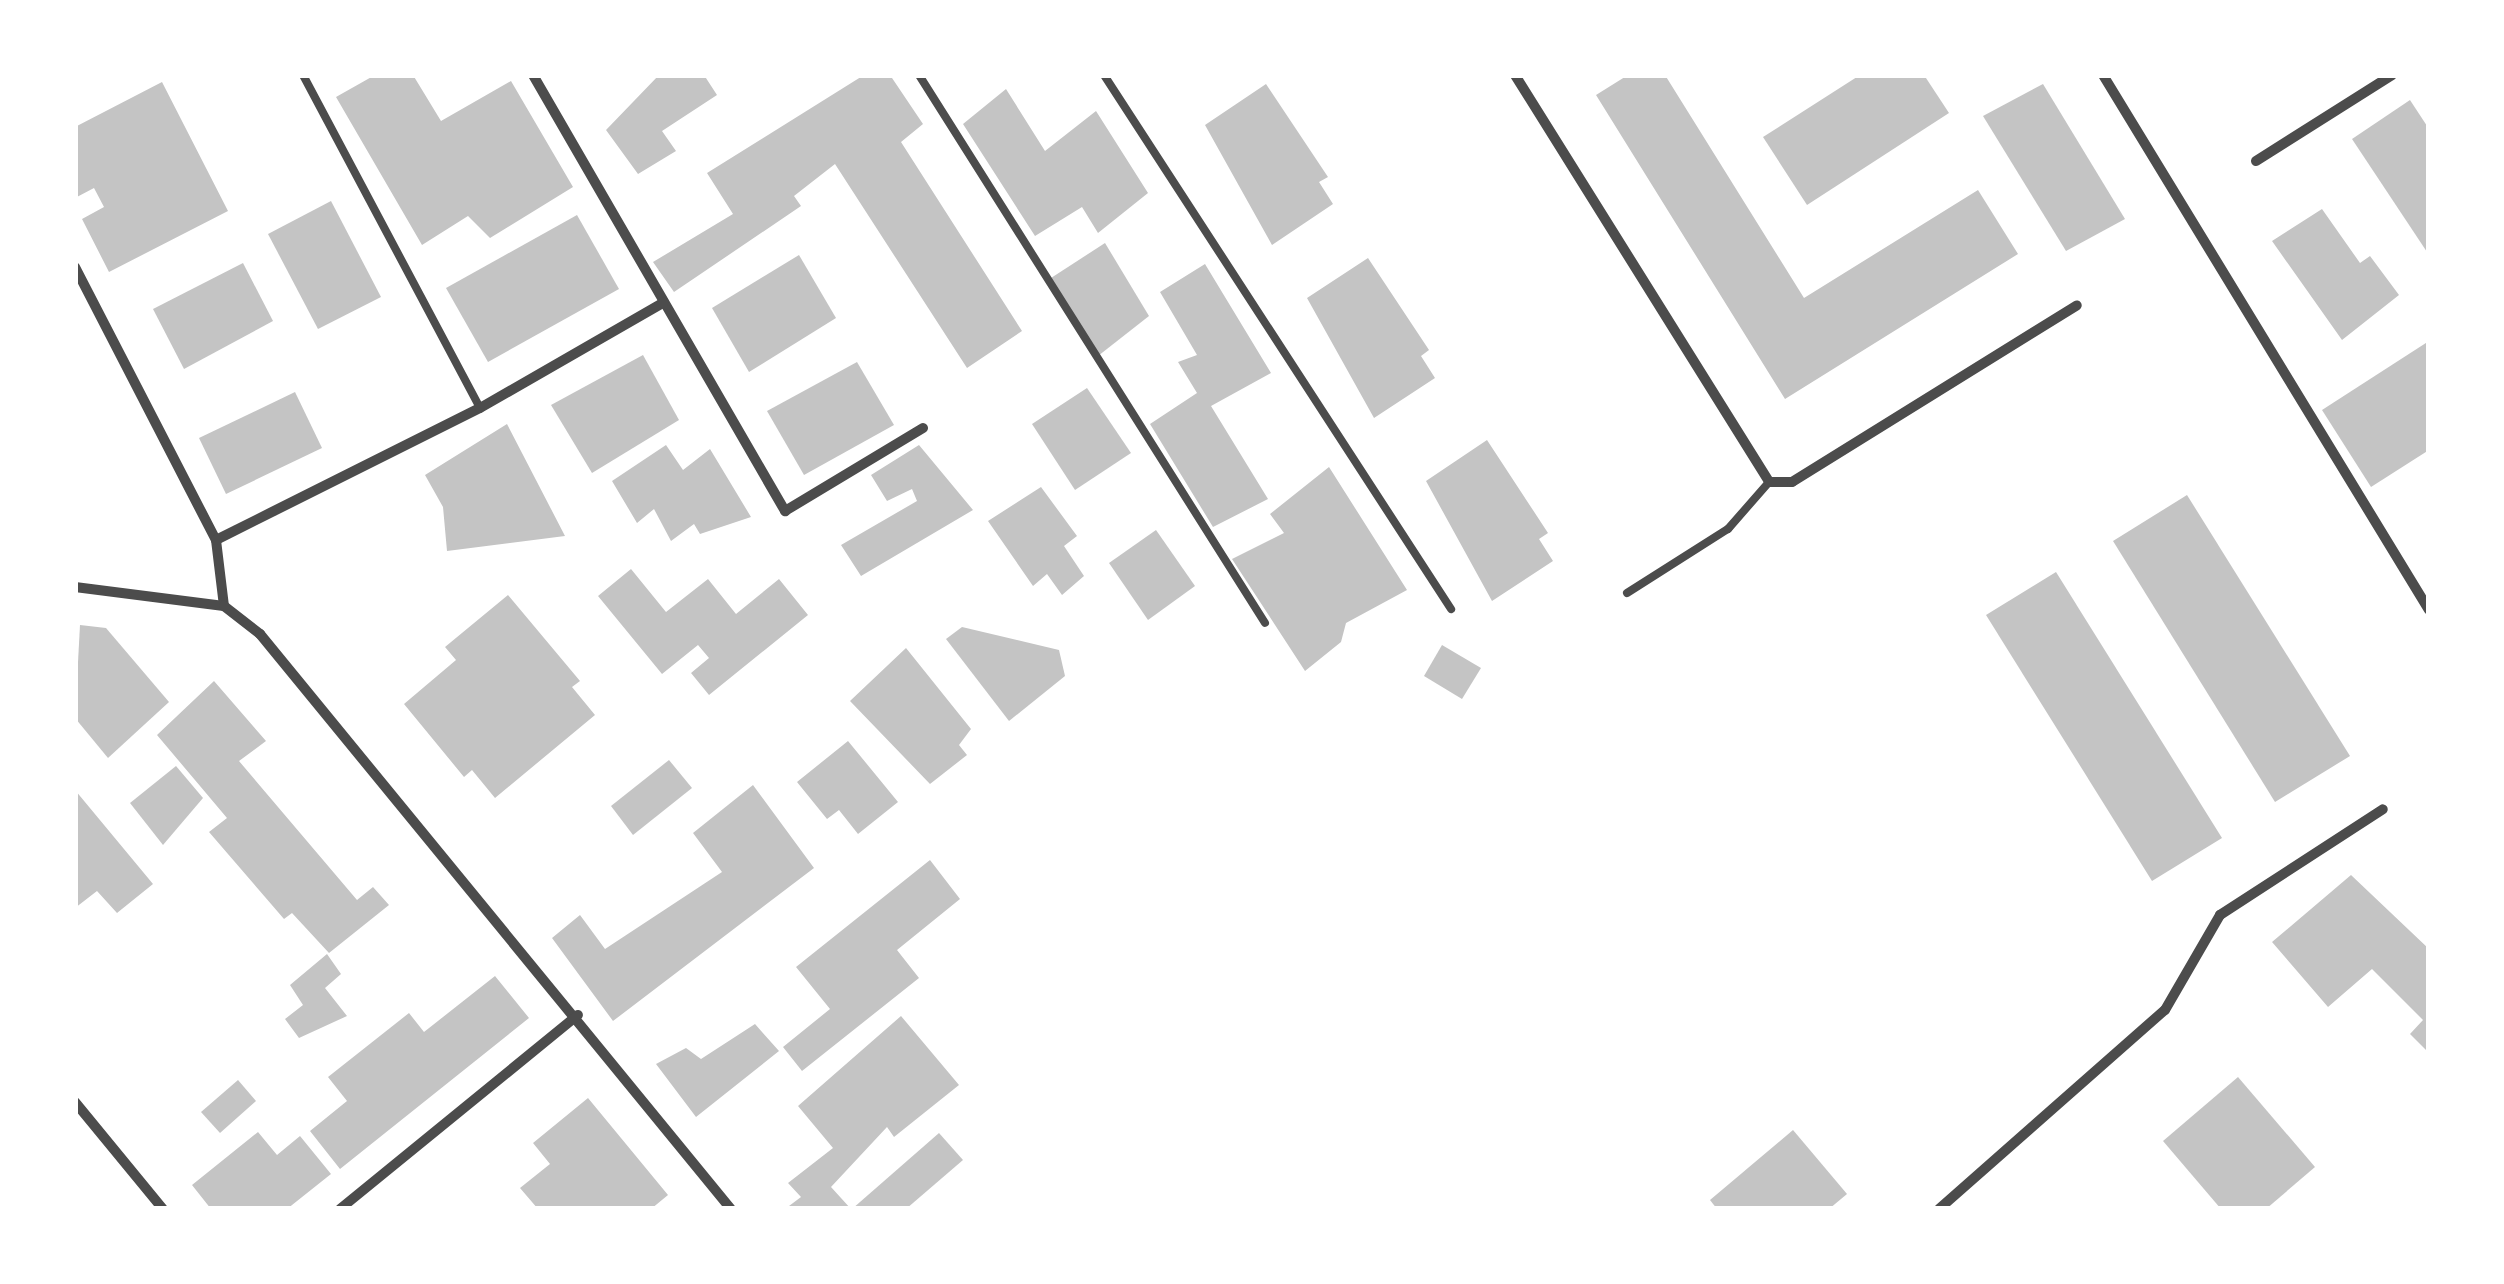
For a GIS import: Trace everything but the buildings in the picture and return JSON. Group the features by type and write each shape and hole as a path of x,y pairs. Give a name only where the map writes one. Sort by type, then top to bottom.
{"street":[{"path":"533,75 787,512 923,428"},
{"path":"1516,75 1769,482 1792,482 2077,305"},
{"path":"2103,75 2429,610"},
{"path":"2256,161 2392,75"},
{"path":"75,268 216,540 224,606"},
{"path":"216,540 480,408 664,302"},
{"path":"75,586 224,606 295,669 731,1209"},
{"path":"1939,1209 2165,1010 2228,908 2384,809"},
{"path":"340,1209 578,1015"},
{"path":"75,1102 163,1209"}],"lane":[{"path":"303,75 480,408"},
{"path":"919,75 1265,623"},
{"path":"1104,75 1452,609"},
{"path":"1626,593 1728,528 1769,482"}]}
